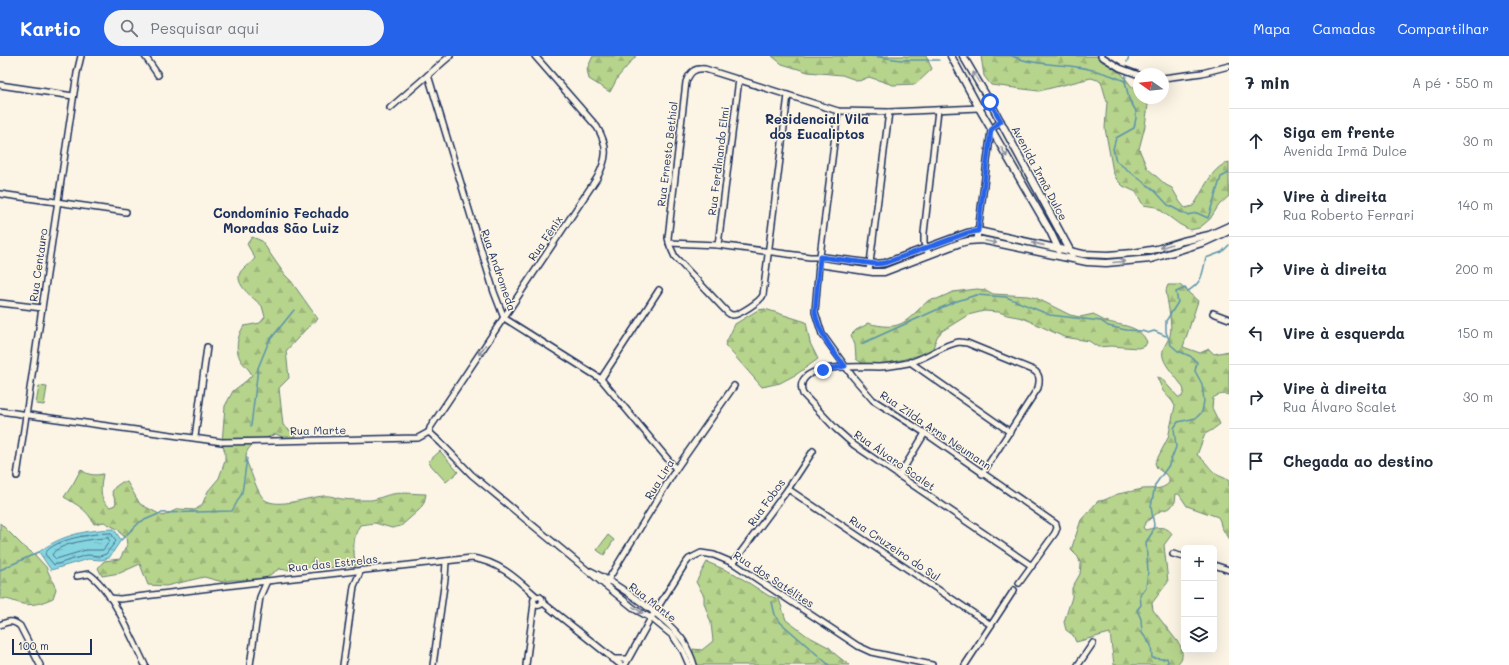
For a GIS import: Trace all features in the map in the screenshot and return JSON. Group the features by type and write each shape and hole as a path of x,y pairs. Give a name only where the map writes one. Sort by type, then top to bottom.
{"street":[{"name":"Rua Centauro","path":"17,476 73,96 81,56"},
{"path":"145,56 158,75"},
{"path":"390,108 450,56"},
{"name":"Rua Fênix","path":"429,432 430,428 597,178 605,162 605,144 597,127 535,56"},
{"name":"Avenida Irmã Dulce","path":"951,56 1058,248 1061,256"},
{"name":"Avenida Irmã Dulce","path":"963,56 1001,121 1072,251 1073,259"},
{"path":"1101,56 1120,68 1133,73"},
{"path":"1169,77 1202,73 1229,66"},
{"name":"Rua Ernesto Bethiol","path":"669,242 668,231 686,82 689,73 699,68 738,80"},
{"name":"Rua Andromeda","path":"428,75 494,292 504,318 601,379 676,469"},
{"path":"738,80 838,111 889,112 979,108 990,102"},
{"name":"Rua Ferdinando Elmi","path":"718,245 738,80"},
{"path":"0,86 73,96"},
{"path":"788,95 768,252 762,299 737,314 729,314 675,257 669,242 718,245 768,252 810,257 885,263 967,233 978,231 1093,255 1133,253 1157,249 1209,235 1229,226"},
{"path":"929,255 926,248 924,234 938,110"},
{"name":"Rua Zilda Arns Neumann","path":"838,111 819,264 815,312 816,320 826,342 853,378 874,400 926,433 982,474 1056,524 1057,528 1055,533 1032,566"},
{"path":"869,272 889,112"},
{"path":"977,240 991,130 1001,121"},
{"path":"0,194 126,212"},
{"path":"810,257 819,264 869,272 884,272 960,243 977,240 1087,262 1127,262 1151,258 1205,242 1229,231"},
{"path":"1183,241 1185,248"},
{"path":"601,379 659,290"},
{"path":"0,303 42,308"},
{"path":"1212,313 1229,319"},
{"path":"845,366 880,367 910,362 959,342 1033,370 1039,375 1038,388 982,474"},
{"path":"195,438 207,347"},
{"path":"910,362 1010,432"},
{"name":"Rua Álvaro Scalet","path":"845,366 818,371 807,376 802,385 804,394 836,429 854,445 1032,566"},
{"name":"Rua Lira","path":"605,585 676,469 734,386"},
{"name":"Rua Marte","path":"0,411 222,442 418,438 429,432 472,475 605,585 636,610 652,615 673,636 683,651 689,665"},
{"path":"899,476 926,433"},
{"name":"Rua Fobos","path":"733,563 813,451"},
{"name":"Rua Cruzeiro do Sul","path":"788,488 991,625"},
{"name":"Rua dos Satélites","path":"625,665 652,615 685,564 700,553 707,553 733,563 858,646 871,652 932,665"},
{"path":"1173,554 1181,556"},
{"name":"Rua das Estrelas","path":"110,598 120,599 267,580 461,559 483,560 496,565 510,573 537,597"},
{"path":"433,665 445,579 446,561"},
{"path":"1020,583 1032,566"},
{"path":"1217,566 1229,570"},
{"name":"Rua Marte","path":"586,568 608,580 629,595 683,641 694,665"},
{"path":"343,665 354,586 360,570"},
{"path":"77,576 89,574 99,581 116,608 145,665"},
{"path":"250,665 260,597 267,580"},
{"path":"965,665 1014,590"},
{"path":"625,601 629,595"},
{"path":"526,665 534,599 537,597 542,598 542,602 621,665"},
{"path":"116,608 120,599"},
{"path":"534,603 540,605 542,602"},
{"path":"0,625 16,622 20,626 40,665"},
{"path":"1078,665 1093,642"},
{"path":"612,659 628,659"}],"green space":[{"path":"593,56 636,56 618,77 610,92 589,79 587,69"},
{"path":"772,56 926,56 932,69 916,84 893,85 869,77 859,81 842,75 808,72 782,64"},
{"path":"981,56 1097,56 1122,74 1133,87 1133,104 1148,104 1145,126 1139,149 1147,168 1166,185 1172,188 1185,208 1193,206 1212,175 1222,165 1229,162 1229,196 1219,205 1210,219 1199,228 1190,230 1156,207 1143,205 1136,192 1123,186 1117,180 1113,172 1105,128 1107,102 1101,81 1091,78 1039,91 991,85 984,76"},
{"path":"252,237 262,241 318,319 306,329 286,351 289,378 279,388 283,425 289,430 298,431 291,441 276,434 253,444 247,453 246,458 248,465 260,494 265,500 286,503 326,496 340,499 370,500 397,493 426,494 424,503 419,510 401,526 392,528 375,523 360,525 354,540 356,566 323,568 310,567 286,570 279,569 264,580 231,580 223,582 204,577 166,586 148,585 140,564 120,573 102,576 98,568 104,561 120,559 127,545 126,537 121,534 119,530 104,522 94,524 85,511 64,497 81,469 85,473 97,475 103,474 101,492 106,504 110,507 115,505 116,502 112,492 115,487 122,482 127,482 140,504 163,516 178,509 195,510 202,505 208,491 219,478 225,461 225,452 222,443 225,406 233,391 252,375 242,362 238,353 238,339 244,326 260,323 265,317 262,306 244,289 239,278 240,273 244,268 255,258 247,244"},
{"path":"1168,285 1180,285 1198,301 1183,347 1200,353 1209,349 1214,354 1229,351 1229,395 1225,394 1213,398 1212,408 1220,424 1205,434 1197,455 1213,471 1229,481 1229,540 1218,517 1187,506 1179,494 1176,494 1175,502 1170,508 1160,511 1146,522 1143,527 1145,530 1163,528 1167,529 1172,534 1164,545 1168,582 1152,603 1153,610 1180,645 1182,656 1176,665 1114,665 1110,633 1076,642 1073,635 1066,630 1064,622 1072,597 1072,588 1080,574 1081,565 1078,557 1071,550 1081,520 1098,501 1121,493 1143,489 1157,489 1166,486 1169,483 1169,477 1157,468 1155,463 1168,438 1175,406 1163,391 1157,377 1161,378 1178,397 1182,397 1184,391 1181,384 1167,366 1163,357 1164,349 1171,331 1166,290"},
{"path":"977,289 986,290 993,294 1028,296 1036,298 1070,315 1080,317 1094,314 1100,319 1136,330 1147,342 1145,346 1138,348 1111,346 1098,347 1089,341 1064,337 1023,318 999,312 984,311 968,315 942,331 937,337 930,352 898,361 873,365 865,365 856,359 855,345 851,335 867,323 888,326 896,325 908,319 929,300 937,299 953,292"},
{"path":"765,309 806,322 810,343 818,359 797,374 780,383 762,387 725,345 735,324 758,310"},
{"path":"39,386 47,387 44,405 36,404"},
{"path":"440,451 458,472 446,482 428,462"},
{"path":"0,523 46,567 56,589 53,598 41,603 28,605 7,599 0,599"},
{"path":"608,535 614,540 604,555 597,550"},
{"path":"707,562 735,574 769,596 779,599 786,620 806,635 830,648 849,665 695,665 693,649 702,650 713,641 711,623 704,603 704,596 696,582"}],"water":[{"path":"114,529 121,540 109,558 101,560 88,559 51,570 39,552 56,541 74,534"}],"waterway":[{"path":"873,56 901,60 939,60"},
{"path":"1012,56 1033,62 1077,67 1105,73 1125,81"},
{"path":"1127,62 1129,56"},
{"path":"1126,75 1125,81 1129,99 1136,111 1136,118 1134,128 1116,138 1113,149 1116,161 1155,191 1168,205 1187,215 1197,213 1208,218 1221,177 1229,173"},
{"path":"1165,665 1168,662 1167,658 1152,658 1151,645 1142,633 1141,619 1137,610 1141,605 1140,595 1146,587 1148,572 1146,542 1152,533 1154,525 1151,507 1155,485 1169,465 1176,447 1174,428 1178,422 1196,418 1202,412 1204,401 1202,384 1195,371 1197,362 1171,345 1166,332 1166,321 1178,302 1176,292 1185,288 1188,291 1193,288 1203,273 1206,258 1222,252 1229,245"},
{"path":"861,344 954,302 976,295 1006,297 1050,315 1101,321 1108,326 1148,333 1154,331 1166,336"},
{"path":"251,426 258,368 269,341 294,310"},
{"path":"121,540 140,522 161,513 232,511 242,493 247,458"},
{"path":"0,570 39,552"},
{"path":"772,602 775,615 781,623 829,665"}],"district":[{"name":"Residencial Vila dos Eucaliptos","path":"817,126"},
{"name":"Condomínio Fechado Moradas São Luiz","path":"281,220"}],"route":[{"path":"823,370 845,366 826,342 816,320 815,312 820,257 876,264 885,263 967,233 978,231 991,130 1001,121 990,102"}]}
